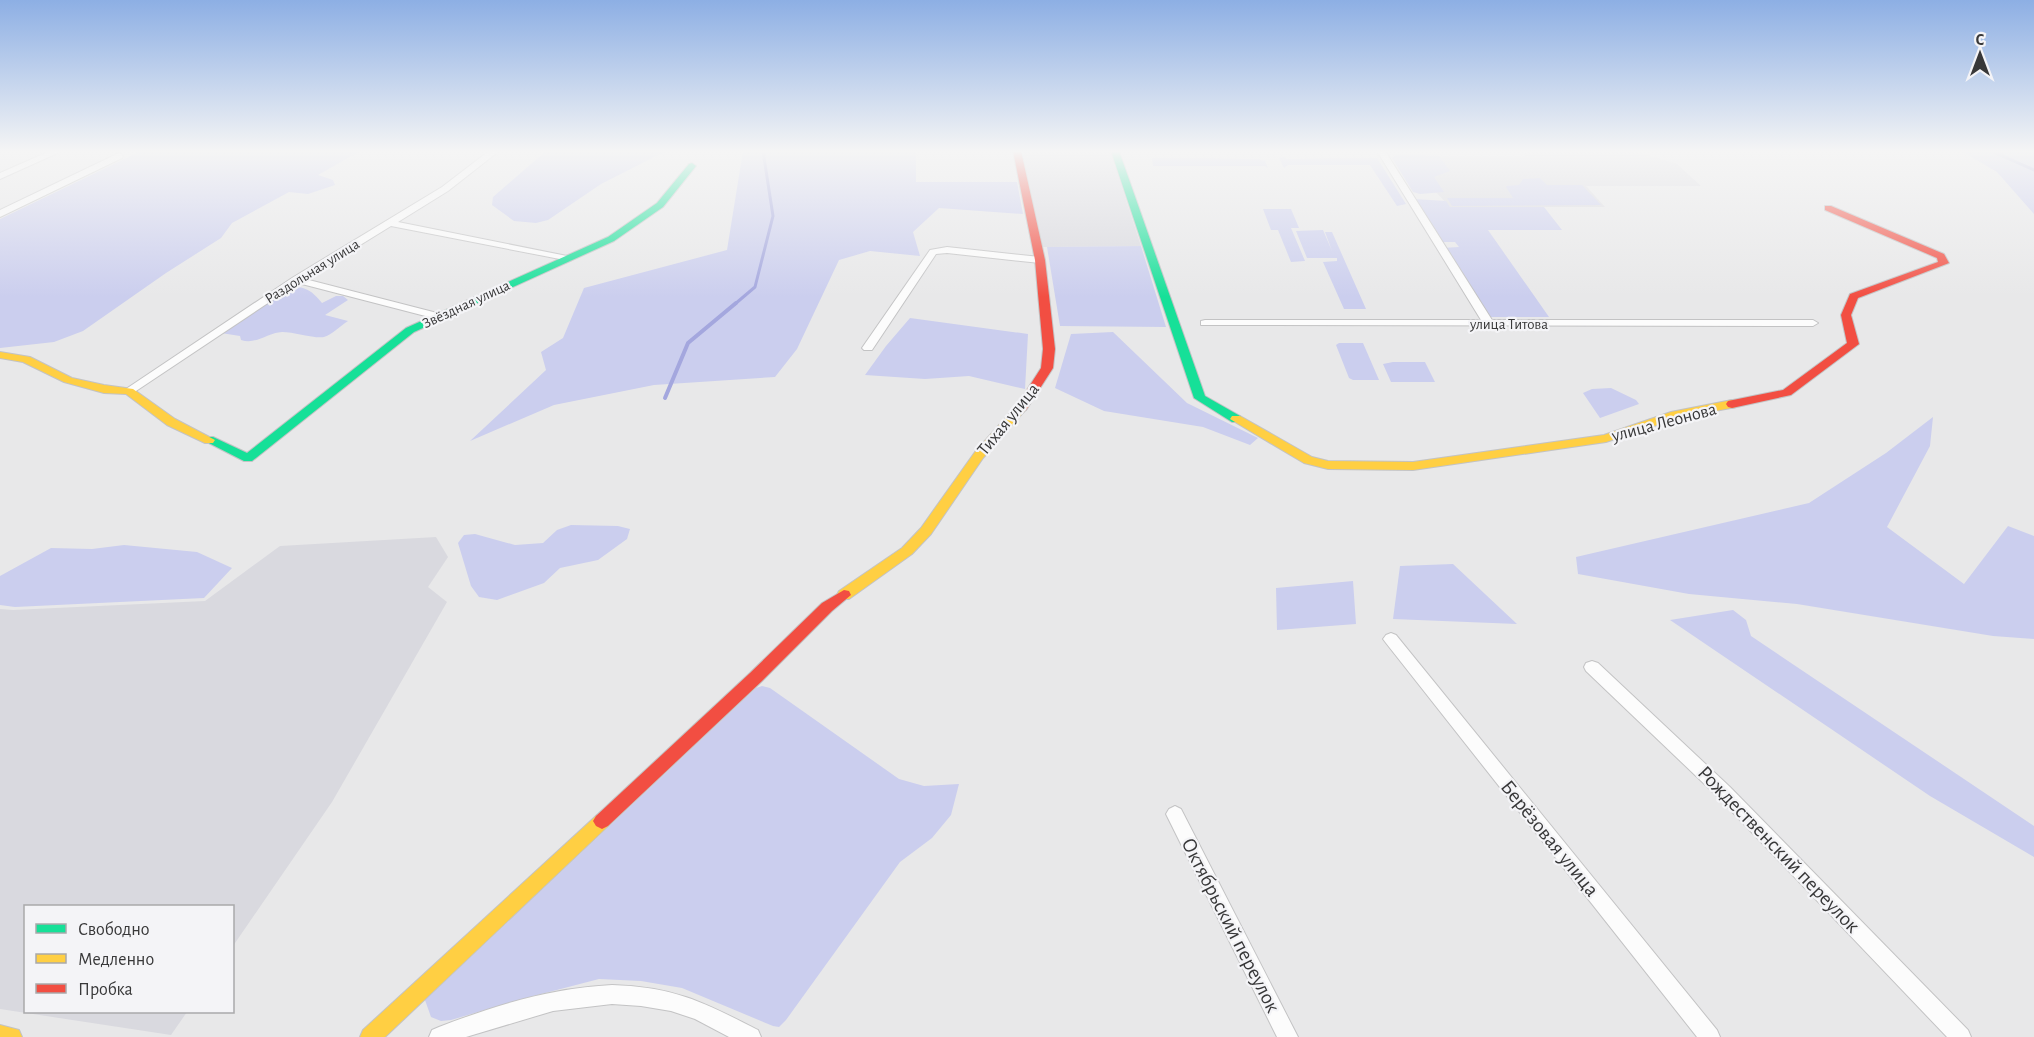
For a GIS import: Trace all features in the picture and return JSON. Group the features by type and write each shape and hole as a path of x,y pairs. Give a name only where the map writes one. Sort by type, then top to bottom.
{"street":[{"path":"0,214 30,199"},
{"name":"Раздольная улица","path":"129,391 296,280 429,199"},
{"name":"Звёздная улица","path":"129,391 171,422 248,458 410,330 611,239 638,222 665,199"},
{"name":"Тихая улица","path":"370,1037 756,677 820,614 907,550 926,531 979,455 1013,419 1035,390 1047,368 1049,349 1040,260 1027,199"},
{"name":"улица Леонова","path":"1132,199 1200,398 1308,460 1328,465 1413,466 1606,438 1675,416 1787,393 1853,344 1846,315 1854,296 1944,262 1941,256 1828,208"},
{"path":"1409,199 1489,324"},
{"path":"392,224 567,259"},
{"path":"868,348 933,252 946,250 1040,260"},
{"path":"296,280 437,316"},
{"name":"улица Титова","path":"1205,323 1813,323"},
{"path":"0,355 26,359 68,380 104,389 129,391"},
{"name":"Берёзовая улица","path":"1391,639 1710,1037"},
{"name":"Рождественский переулок","path":"1592,667 1724,792 1961,1037"},
{"name":"Октябрьский переулок","path":"1174,814 1288,1037"},
{"path":"439,1037 544,1003 585,995 625,994 672,1002 706,1014 751,1037"},
{"path":"0,1035 12,1037"}],"shaded area":[{"path":"41,199 275,199 232,223 221,238 83,331 54,342 0,348 0,219"},
{"path":"493,199 578,199 548,220 536,223 514,221 492,205"},
{"path":"735,199 1020,199 1023,214 939,208 913,232 920,256 870,251 839,260 797,349 775,377 654,385 554,405 470,441 546,370 541,352 563,338 584,288 727,250"},
{"path":"1033,199 1126,199 1141,246 1043,247"},
{"path":"1393,199 1403,199 1406,204 1397,206"},
{"path":"1414,199 1446,201 1450,207 1544,207 1562,230 1488,230 1549,317 1487,317 1442,248 1459,247 1455,242 1440,242"},
{"path":"1443,199 1598,199 1605,207 1450,207"},
{"path":"1448,199 1596,199 1601,205 1452,206"},
{"path":"2021,199 2034,199 2034,214"},
{"path":"1263,209 1291,209 1299,228 1291,228 1305,261 1291,262 1278,230 1271,230"},
{"path":"1323,230 1332,251 1325,232 1332,232 1366,309 1344,309 1323,262 1337,261 1337,258 1307,258 1296,231"},
{"path":"1141,246 1166,327 1060,326 1047,247"},
{"path":"290,286 309,290 322,303 336,296 343,296 348,300 325,315 348,321 324,337 282,332 246,341 241,340 240,336 221,333"},
{"path":"910,318 1028,334 1025,389 969,376 925,379 865,375"},
{"path":"1113,332 1187,403 1258,438 1250,445 1203,427 1104,411 1055,388 1071,334"},
{"path":"1363,343 1379,380 1349,378 1336,345"},
{"path":"1425,362 1435,382 1391,382 1383,364"},
{"path":"1611,388 1636,400 1639,404 1600,418 1583,393 1592,389"},
{"path":"1933,417 1930,446 1887,527 1964,584 2008,526 2034,536 2034,639 1993,636 1797,604 1689,594 1578,574 1576,557 1809,503 1886,453"},
{"path":"571,525 618,526 630,529 627,539 598,560 560,568 544,583 497,600 479,597 471,586 458,543 464,535 475,534 515,545 543,543 557,530"},
{"path":"436,537 448,557 428,587 447,602 332,802 234,945 234,905 24,905 24,1013 0,1009 0,609 205,601 280,546"},
{"path":"124,545 197,552 232,568 204,598 15,607 0,605 0,576 51,548 92,549"},
{"path":"1453,564 1517,624 1393,619 1400,566"},
{"path":"1353,581 1356,624 1277,630 1276,588"},
{"path":"1733,610 1746,620 1751,636 2034,826 2034,857 1930,796 1670,620"},
{"path":"762,686 770,688 899,779 924,786 959,784 951,815 932,838 900,862 779,1027 682,988 641,981 599,979 451,1020 441,1021 431,1017 425,1000 756,688"},
{"path":"26,1013 186,1013 171,1035"}],"waterway":[{"path":"735,304 755,287 773,216 770,199"},
{"path":"665,398 688,343 736,303"}],"traffic: fast":[{"path":"209,440 248,458 410,330 611,239 665,199"},
{"path":"1132,199 1200,398 1236,419"}],"traffic: slow":[{"path":"0,355 26,359 68,380 104,389 129,391 171,422 209,440"},
{"path":"1236,419 1308,460 1328,465 1413,466 1606,438 1675,415 1732,404"},
{"path":"844,595 907,551 926,531 979,455 1022,407"},
{"path":"370,1037 602,821"},
{"path":"0,1035 12,1037"}],"traffic: jam":[{"path":"1022,407 1047,368 1049,349 1040,260 1027,199"},
{"path":"1732,404 1787,393 1853,344 1846,315 1854,296 1944,263 1941,256 1828,208"},
{"path":"602,821 827,607 844,595"}]}
